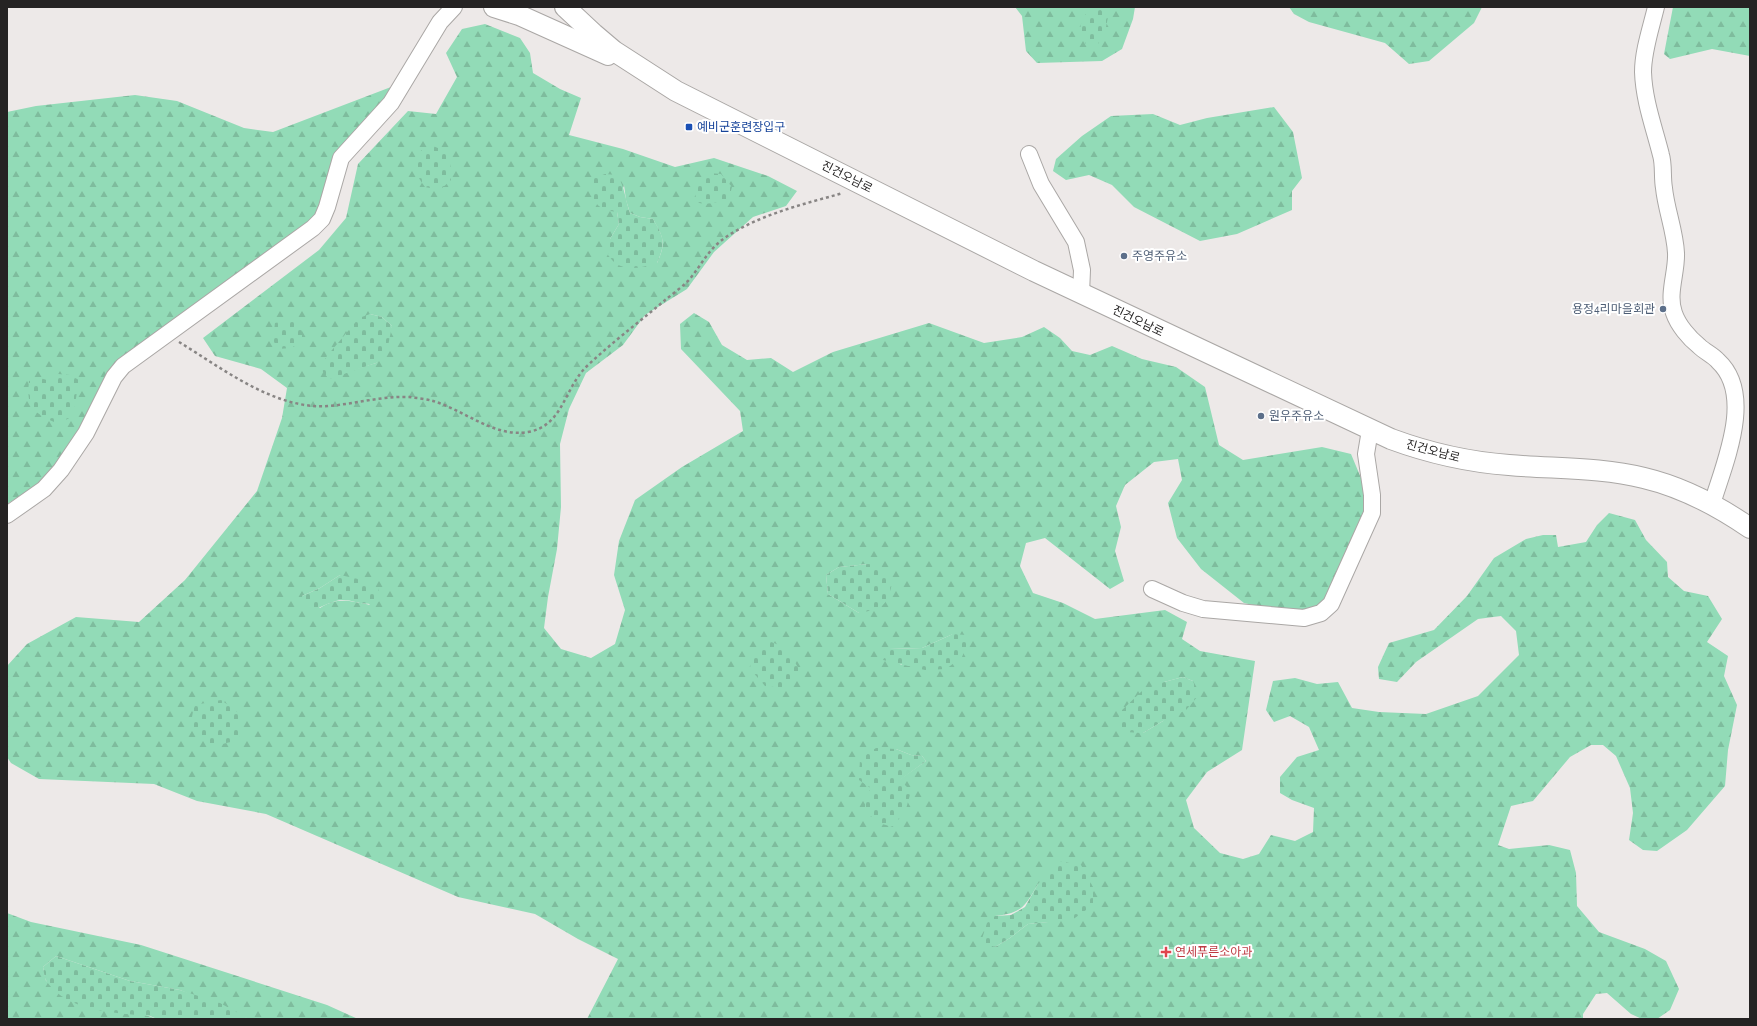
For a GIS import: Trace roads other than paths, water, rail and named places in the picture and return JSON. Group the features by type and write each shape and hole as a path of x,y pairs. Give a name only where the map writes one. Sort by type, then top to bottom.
{"main road":[{"path":"494,7 519,15 641,70"},
{"name":"진건오남로","path":"565,7 594,34 641,70 676,91 1080,294 1370,430 1419,449 1448,457 1507,465 1598,470 1644,478 1668,485 1712,504 1750,528"}],"lane":[{"path":"7,514 44,489 61,470 86,433 114,378 123,366 313,228 322,219 327,207 341,158 379,118 391,103 440,22 454,7"},
{"path":"1656,7 1645,55 1643,71 1648,110 1661,156 1664,188 1676,253 1671,298 1673,312 1687,334 1727,370 1732,382 1735,397 1736,413 1734,430 1712,504"},
{"path":"1029,154 1041,184 1076,242 1082,270 1080,294"},
{"path":"1152,589 1183,603 1203,609 1304,618 1320,614 1331,604 1372,513 1372,495 1366,454 1370,430"}],"place":[{"name":"예비군훈련장입구","path":"689,127"},
{"name":"주영주유소","path":"1124,256"},
{"name":"용정4리마을회관","path":"1663,309"},
{"name":"원우주유소","path":"1261,416"},
{"name":"연세푸른소아과","path":"1166,952"}]}
